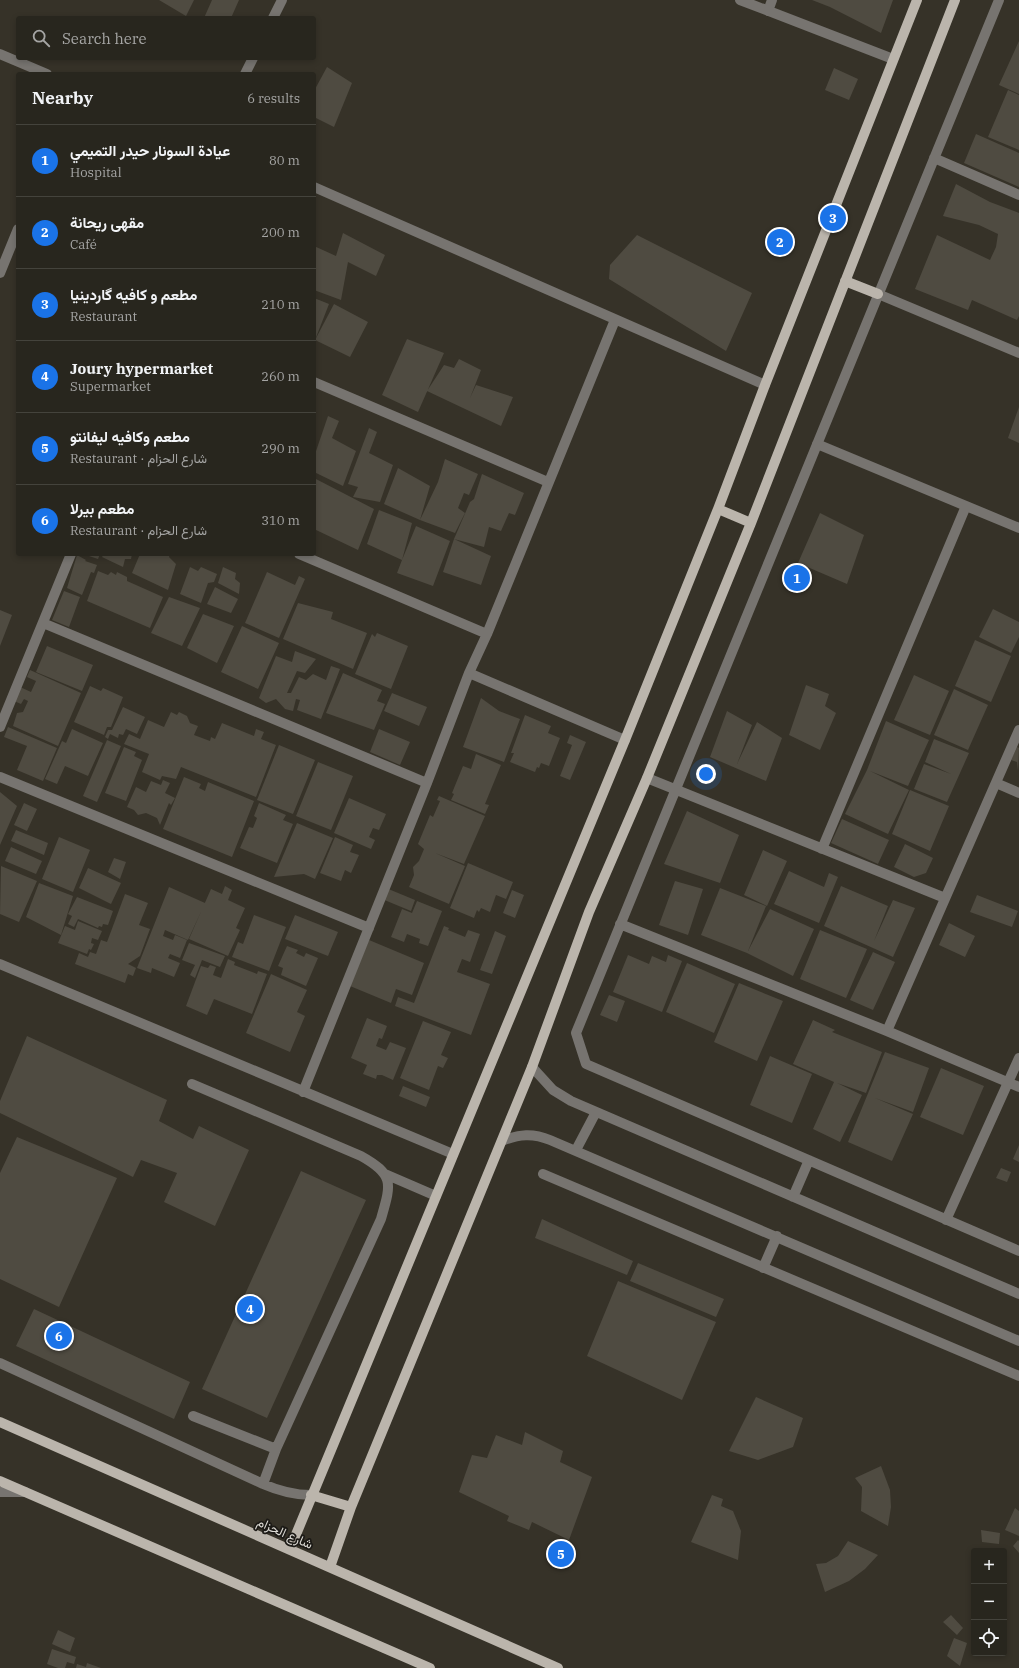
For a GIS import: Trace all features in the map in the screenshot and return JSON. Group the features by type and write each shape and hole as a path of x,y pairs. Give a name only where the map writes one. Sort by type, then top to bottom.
{"main road":[{"path":"290,1549 311,1495 625,740 718,509 765,385 917,0"},
{"path":"330,1567 351,1507 532,1067 589,912 647,778 751,523 955,0"},
{"path":"845,281 878,294"},
{"path":"718,509 751,523"},
{"name":"شارع الحزام","path":"0,1422 558,1668"},
{"path":"0,1481 430,1668"},
{"path":"311,1495 351,1507"}],"street":[{"path":"274,16 282,0"},
{"path":"740,0 893,59"},
{"path":"768,11 772,0"},
{"path":"999,0 576,1033 586,1064 1019,1251"},
{"path":"0,54 42,72"},
{"path":"246,72 252,60"},
{"path":"934,158 1019,195"},
{"path":"316,187 765,385"},
{"path":"0,273 16,234"},
{"path":"8,253 16,256"},
{"path":"878,294 1019,353"},
{"path":"303,1092 427,783 469,673 487,634 615,320"},
{"path":"316,383 548,482"},
{"path":"817,444 1019,528"},
{"path":"822,849 966,506"},
{"path":"0,727 70,556"},
{"path":"304,556 487,634"},
{"path":"42,623 427,783"},
{"path":"469,673 625,740"},
{"path":"887,1031 1019,730"},
{"path":"0,777 369,928"},
{"path":"647,778 945,898"},
{"path":"996,783 1019,793"},
{"path":"620,924 887,1031 1019,1088"},
{"path":"0,964 453,1154"},
{"path":"946,1220 1019,1058"},
{"path":"532,1067 553,1090 596,1112 1019,1294"},
{"path":"192,1084 361,1156 376,1165 385,1174 436,1196"},
{"path":"576,1150 596,1112"},
{"path":"502,1141 513,1136 526,1134 538,1135 777,1236 1019,1341"},
{"path":"793,1197 809,1160"},
{"path":"263,1484 276,1449 382,1219 389,1189 385,1174"},
{"path":"543,1174 1019,1376"},
{"path":"764,1268 777,1236"},
{"path":"0,1363 263,1484 294,1495 311,1495"},
{"path":"193,1416 276,1449"},
{"path":"0,1492 25,1492"}],"building":[{"path":"159,0 194,0 186,16"},
{"path":"212,0 239,0 232,16 205,16"},
{"path":"812,0 893,0 881,33 830,7"},
{"path":"1019,41 1019,94 999,85"},
{"path":"327,67 352,83 334,127 316,118 316,87"},
{"path":"834,68 858,79 849,100 825,90"},
{"path":"1008,90 1019,95 1019,150 988,137"},
{"path":"976,134 1019,153 1019,187 964,163"},
{"path":"956,184 990,202 1019,213 1019,316 1017,320 972,300 968,310 915,289 937,235 990,260 996,247 998,234 979,225 943,216"},
{"path":"343,233 385,255 376,276 348,262 341,300 316,291 316,247 336,256"},
{"path":"637,235 752,293 726,351 609,279 610,265"},
{"path":"316,299 329,304 316,338"},
{"path":"334,304 368,322 350,357 316,340"},
{"path":"407,339 444,353 418,412 382,395"},
{"path":"459,359 481,370 470,398 476,385 513,397 501,426 427,391 444,365 454,368"},
{"path":"1019,407 1019,443 1008,438"},
{"path":"328,416 339,421 332,438 356,451 343,486 316,473 316,451"},
{"path":"369,428 377,432 369,453 393,465 380,502 353,497 358,487 348,484"},
{"path":"445,459 478,474 469,495 464,493 458,508 465,513 455,533 420,520 438,482"},
{"path":"398,468 430,486 420,520 384,504"},
{"path":"482,474 524,493 515,515 509,513 501,531 489,527 484,547 454,539 470,502 474,499"},
{"path":"316,479 374,509 358,550 316,530"},
{"path":"379,510 412,523 402,560 367,544"},
{"path":"820,513 864,535 847,584 798,563"},
{"path":"416,526 450,541 433,586 397,573"},
{"path":"454,539 491,556 481,585 443,572"},
{"path":"77,556 86,560 85,561 97,565 94,573 91,572 82,595 67,588"},
{"path":"89,556 99,556 98,559"},
{"path":"132,556 131,559 125,559 123,567 102,557"},
{"path":"139,556 169,556 176,564 168,590 132,573"},
{"path":"190,567 198,571 201,567 217,574 214,582 208,583 201,603 180,594"},
{"path":"223,567 236,573 235,579 240,583 239,594 218,583"},
{"path":"98,571 108,575 111,572 116,575 117,572 127,577 127,581 163,597 150,628 87,601"},
{"path":"267,572 295,585 299,576 305,579 279,638 245,623"},
{"path":"215,587 238,599 231,613 207,604"},
{"path":"64,591 80,597 69,627 52,620"},
{"path":"169,597 200,608 182,646 151,633"},
{"path":"298,603 333,612 331,619 367,633 353,669 283,639"},
{"path":"993,609 1019,622 1019,637 1011,653 979,637"},
{"path":"0,610 12,615 0,646"},
{"path":"203,614 234,626 217,663 187,648"},
{"path":"242,626 279,643 258,689 221,672"},
{"path":"377,633 408,646 391,689 355,674 372,634 375,637"},
{"path":"975,640 1011,656 991,702 955,686"},
{"path":"47,646 93,665 82,691 36,672"},
{"path":"295,651 316,659 305,673 297,671 287,693 291,693 299,677 306,680 313,674 326,680 331,666 340,669 321,719 297,710 300,700 296,699 293,711 285,709 276,699 266,703 259,698 276,656 292,662"},
{"path":"30,670 81,693 58,746 13,726 17,713 23,712 28,701 24,699 21,704 14,701 20,687 31,692 36,681 27,677"},
{"path":"343,673 382,690 377,701 385,704 374,730 326,713"},
{"path":"914,675 949,691 930,735 894,720"},
{"path":"806,685 829,694 825,706 836,713 820,750 789,735"},
{"path":"90,686 101,691 103,688 123,697 111,727 107,727 104,735 74,722"},
{"path":"954,689 988,705 968,750 934,735"},
{"path":"392,693 427,707 419,726 384,711"},
{"path":"481,698 499,711 520,719 504,762 463,747"},
{"path":"123,707 145,717 137,734 126,729 123,735 119,734 118,738 110,734 108,739 105,737 108,730 112,730"},
{"path":"727,711 752,725 737,764 757,722 782,738 766,781 710,757"},
{"path":"171,712 177,715 179,712 187,716 190,723 198,726 194,735 210,741 211,737 215,739 222,723 254,736 256,729 264,732 261,739 276,745 256,797 181,767 176,779 162,776 160,780 142,772 149,754 124,744 129,734 140,739 148,720 164,727"},
{"path":"525,715 551,726 548,733 560,738 549,766 541,763 535,772 510,762 514,753 511,753"},
{"path":"886,721 929,740 908,786 870,771 909,790 888,834 845,814 867,770"},
{"path":"8,727 57,748 43,781 17,770 27,746 4,737"},
{"path":"72,729 103,743 88,776 65,766 57,784 45,779 62,741 66,743"},
{"path":"379,729 410,742 400,765 370,752"},
{"path":"570,735 586,742 570,780 560,776 572,745 567,743"},
{"path":"934,739 969,753 947,802 914,789 924,764 951,774 925,762"},
{"path":"107,740 121,746 97,802 83,796"},
{"path":"279,745 315,760 293,814 257,800"},
{"path":"124,747 136,752 134,756 142,760 126,801 105,793"},
{"path":"1017,747 1019,748 1018,771 1017,762 1011,760"},
{"path":"476,754 501,765 485,804 489,805 485,814 451,800 454,794 452,793 463,766 471,769"},
{"path":"318,762 353,776 331,830 296,816"},
{"path":"184,777 201,784 199,788 205,791 208,782 254,801 232,857 163,829"},
{"path":"163,780 170,783 165,793 175,798 171,805 169,803 160,825 157,818 146,813 138,815 134,810 127,807 136,787 146,792 151,781 161,785"},
{"path":"910,790 949,806 930,851 892,834"},
{"path":"0,792 17,806 0,845"},
{"path":"439,796 485,816 464,864 435,853 465,866 449,904 409,887 414,875 413,867 419,861 424,849 418,844 430,815 433,817 440,801 437,800"},
{"path":"349,798 386,814 379,830 373,828 369,837 375,840 371,849 334,833"},
{"path":"24,803 37,809 27,831 14,825"},
{"path":"259,803 286,815 283,820 293,824 277,863 240,848 249,827 253,828 257,818 254,816"},
{"path":"687,811 739,835 720,883 664,864"},
{"path":"842,819 889,840 878,864 831,843"},
{"path":"297,823 333,838 315,879 304,874 274,877"},
{"path":"16,830 48,843 44,855 11,841"},
{"path":"59,837 90,850 73,892 42,879"},
{"path":"335,837 353,845 350,852 359,855 351,873 345,870 341,881 320,873"},
{"path":"905,844 933,858 926,873 914,877 894,867"},
{"path":"11,847 42,861 36,874 5,861"},
{"path":"763,850 787,861 767,906 744,895"},
{"path":"114,858 126,862 120,879 108,872"},
{"path":"468,863 513,882 506,899 496,895 490,912 481,908 479,912 477,910 474,918 450,908"},
{"path":"1,866 37,881 19,922 0,914"},
{"path":"88,868 121,883 111,904 79,888"},
{"path":"789,871 824,887 829,873 838,877 819,923 774,904"},
{"path":"675,881 703,889 688,935 659,925"},
{"path":"39,883 73,896 61,935 26,917"},
{"path":"225,886 232,890 228,900 245,908 236,928 240,930 228,956 189,939 211,889 222,894"},
{"path":"841,886 888,906 874,941 893,900 915,908 893,957 824,926"},
{"path":"169,887 205,903 188,940 165,930 163,936 173,940 175,935 187,940 180,958 170,954 168,958 180,963 174,977 152,968 151,973 137,968"},
{"path":"386,888 415,900 411,911 382,899"},
{"path":"720,888 766,906 748,951 770,909 814,929 793,976 747,953 701,935"},
{"path":"512,890 524,895 515,918 503,913"},
{"path":"125,894 148,903 139,925 150,929 140,956 128,964 136,968 133,976 128,974 125,983 75,964 79,953 88,957 90,952 96,954 101,940 107,942"},
{"path":"977,895 1018,911 1012,927 970,912"},
{"path":"77,897 113,911 108,925 103,924 102,927 99,926 98,928 78,919 74,927 68,924 72,916 68,914"},
{"path":"417,901 442,911 428,946 419,943 420,939 407,934 404,942 391,937 402,909 412,913"},
{"path":"254,915 286,927 269,971 232,957 238,942 243,944"},
{"path":"295,915 338,932 328,956 285,939"},
{"path":"78,921 102,931 98,940 92,938 91,943 94,944 91,950 89,949 87,954 58,943 65,926 75,930"},
{"path":"949,923 975,936 965,957 939,945"},
{"path":"444,926 449,928 448,930 465,937 468,930 480,934 470,962 462,959 457,972 490,984 471,1035 395,1006 398,997 414,1003"},
{"path":"820,930 867,949 846,998 800,979"},
{"path":"495,931 506,936 492,974 480,970"},
{"path":"369,940 424,963 412,995 396,989 391,1003 350,986"},
{"path":"189,943 225,956 220,967 202,960 195,978 190,975 195,965 182,960"},
{"path":"287,946 298,950 296,953 304,957 306,953 318,958 306,986 281,975 283,968 278,966"},
{"path":"873,952 895,962 873,1010 850,1000"},
{"path":"628,955 649,964 652,956 666,962 668,955 682,961 662,1012 613,992"},
{"path":"228,959 235,962 234,965 257,974 258,971 267,974 252,1014 214,999 207,1015 186,1006 201,966 208,968 210,965 216,967 213,975 221,978"},
{"path":"687,963 735,984 714,1033 666,1012"},
{"path":"271,974 307,990 297,1012 305,1016 290,1052 246,1033"},
{"path":"739,983 783,1001 757,1061 714,1042"},
{"path":"609,995 625,1001 617,1022 600,1015"},
{"path":"367,1018 387,1026 382,1039 379,1038 376,1046 386,1050 390,1042 406,1048 393,1080 382,1075 377,1075 376,1079 363,1074 367,1065 351,1058"},
{"path":"813,1020 835,1030 832,1032 882,1052 866,1093 837,1083 862,1095 840,1142 813,1129 834,1082 793,1064"},
{"path":"423,1021 451,1032 441,1055 448,1058 443,1068 438,1066 429,1090 400,1078"},
{"path":"27,1036 167,1100 159,1121 193,1139 199,1126 249,1150 215,1226 164,1202 177,1173 141,1160 133,1177 0,1113 0,1101"},
{"path":"885,1052 929,1068 913,1112 875,1098 913,1114 892,1161 848,1142"},
{"path":"770,1056 812,1074 792,1123 750,1105"},
{"path":"941,1068 984,1086 963,1135 920,1117"},
{"path":"403,1086 430,1097 426,1107 399,1096"},
{"path":"17,1137 117,1178 59,1307 0,1279 0,1173"},
{"path":"1019,1145 1019,1162 1013,1159"},
{"path":"1001,1168 1011,1172 1007,1182 996,1178"},
{"path":"301,1171 366,1200 267,1418 202,1389"},
{"path":"542,1219 633,1261 627,1275 535,1238"},
{"path":"638,1263 724,1299 716,1317 630,1281"},
{"path":"618,1281 716,1322 682,1400 587,1356"},
{"path":"34,1309 190,1382 174,1419 16,1346"},
{"path":"756,1397 803,1418 793,1447 758,1460 729,1451"},
{"path":"525,1432 563,1451 560,1462 592,1477 569,1540 532,1522 529,1530 507,1521 509,1516 459,1492 472,1455 487,1458 496,1435 522,1445"},
{"path":"881,1466 890,1490 891,1507 888,1526 861,1511 862,1487 855,1478"},
{"path":"712,1495 723,1499 721,1506 733,1511 741,1531 738,1560 691,1542"},
{"path":"1015,1508 1019,1511 1019,1536 1005,1530"},
{"path":"981,1530 1000,1533 999,1544 982,1542"},
{"path":"1018,1540 1019,1541 1019,1553 1013,1546"},
{"path":"848,1541 878,1555 865,1569 849,1581 825,1592 816,1564 826,1563 838,1556"},
{"path":"951,1615 963,1628 957,1635 943,1622"},
{"path":"58,1630 75,1638 70,1652 52,1644"},
{"path":"954,1638 967,1643 960,1666 947,1656"},
{"path":"52,1649 76,1657 74,1664 67,1662 65,1668 58,1668 47,1664"},
{"path":"87,1663 101,1668 76,1668 77,1664 86,1667"}],"place":[{"name":"مطعم و كافيه گاردينيا","path":"833,218"},
{"name":"مقهى ريحانة","path":"780,242"},
{"name":"عيادة السونار حيدر التميمي","path":"797,578"},
{"name":"Joury hypermarket","path":"250,1309"},
{"name":"مطعم بيرلا","path":"59,1336"},
{"name":"مطعم وكافيه ليفانتو","path":"561,1554"}]}
